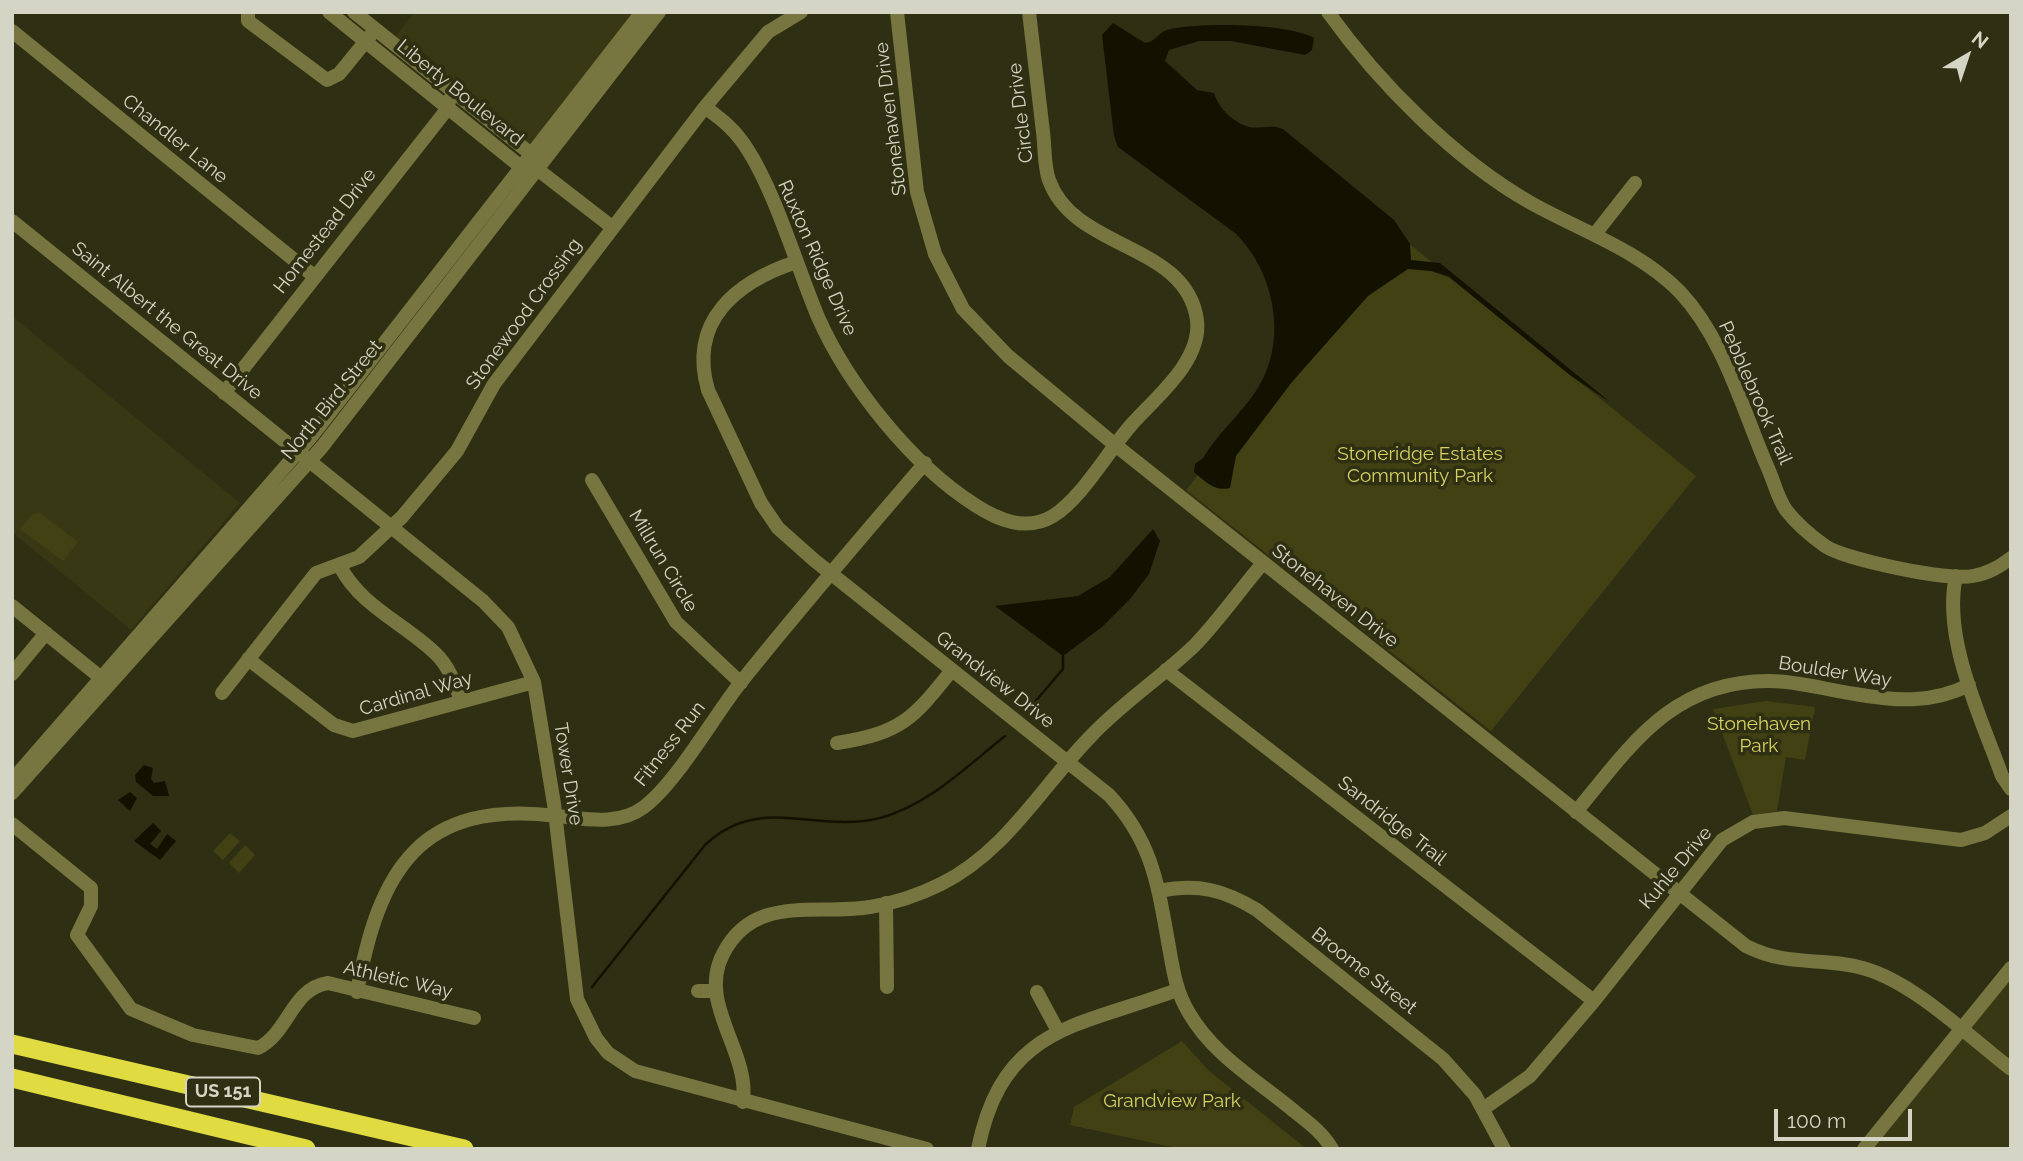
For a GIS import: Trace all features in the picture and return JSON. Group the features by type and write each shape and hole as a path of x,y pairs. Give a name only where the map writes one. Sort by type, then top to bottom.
{"highway":[{"name":"US 151","path":"12,1044 464,1149"},
{"name":"US 151","path":"12,1078 306,1149"}],"street":[{"path":"248,12 248,21 322,79 333,79 340,74 375,30"},
{"name":"Liberty Boulevard","path":"329,12 521,167 537,169 531,154 354,12"},
{"name":"North Bird Street","path":"304,456 521,167 642,12"},
{"name":"North Bird Street","path":"12,779 304,456 537,169 659,12"},
{"name":"Stonewood Crossing","path":"222,693 316,573 340,566 368,550 392,527 457,451 494,384 705,107 768,32 801,12"},
{"name":"Stonehaven Drive","path":"897,12 917,192 935,254 963,309 1008,356 1114,444 1746,946 1763,955 1784,961 1866,969 1898,983 2011,1069"},
{"name":"Circle Drive","path":"1029,12 1049,180 1068,211 1094,232 1168,271 1188,295 1197,322 1191,357 1114,444"},
{"name":"Pebblebrook Trail","path":"1328,12 1346,38 1412,108 1479,167 1530,202 1595,234 1651,268 1680,293 1709,331 1782,503 1808,532 1831,550 1863,561 1956,576 1972,577 1994,570 2011,558"},
{"name":"Chandler Lane","path":"12,31 314,276"},
{"name":"Homestead Drive","path":"224,393 447,108 450,91"},
{"name":"Ruxton Ridge Drive","path":"705,107 728,125 741,141 819,320 844,365 886,426 961,496 997,519 1028,525 1051,517 1068,505 1114,444"},
{"path":"537,169 612,227"},
{"path":"1595,234 1635,183"},
{"name":"Saint Albert the Great Drive","path":"12,221 304,456"},
{"name":"Grandview Drive","path":"796,262 762,274 734,292 715,316 705,341 703,373 761,503 778,528 831,573 1110,795 1124,811 1147,849 1160,891 1178,990 1192,1018 1229,1060 1311,1125 1332,1149"},
{"name":"Tower Drive","path":"304,456 496,614 518,643 534,682 556,816 577,999 596,1038 621,1064 635,1071 927,1149"},
{"name":"Fitness Run","path":"358,992 380,902 407,858 436,835 470,820 556,816 612,819 644,807 671,777 741,683 925,463"},
{"name":"Millrun Circle","path":"592,480 676,622 741,683"},
{"path":"743,1102 742,1068 715,991 719,963 733,939 764,914 886,903 943,883 980,859 1007,834 1067,762 1111,715 1196,643 1263,563"},
{"path":"340,566 357,591 435,653 452,677 461,701"},
{"path":"1956,576 1952,605 1961,663 2001,776 2011,789"},
{"path":"12,606 104,680"},
{"path":"12,674 46,633"},
{"name":"Cardinal Way","path":"248,659 344,730 354,731 534,682"},
{"path":"837,743 881,735 897,727 926,702 952,670"},
{"name":"Sandridge Trail","path":"1166,670 1594,1001"},
{"name":"North Bird Street","path":"12,793 104,680"},
{"name":"Boulder Way","path":"1576,812 1639,736 1656,720 1683,702 1726,685 1773,681 1895,701 1917,700 1969,685"},
{"name":"Kuhle Drive","path":"1483,1109 1530,1076 1594,1001 1722,840 1759,820 1784,818 1961,840 1985,833 2011,816"},
{"name":"Athletic Way","path":"12,824 91,888 91,906 77,935 79,942 131,1009 146,1017 193,1035 254,1048 270,1040 299,1000 318,985 328,983 474,1017"},
{"name":"Broome Street","path":"1160,891 1189,886 1208,888 1229,894 1257,910 1443,1059 1483,1109 1504,1149"},
{"path":"886,903 887,987"},
{"path":"1867,1149 2011,968"},
{"path":"978,1149 985,1120 999,1087 1033,1048 1080,1020 1178,990"},
{"path":"698,991 715,991"},
{"path":"1037,992 1058,1031"}],"shaded area":[{"path":"415,12 639,12 533,144 528,144 439,74 438,65 403,36 401,42 394,38"},
{"path":"1113,23 1145,43 1167,30 1220,25 1284,29 1314,38 1312,50 1305,55 1231,41 1199,41 1169,50 1165,61 1197,90 1214,93 1223,109 1237,122 1249,127 1283,129 1394,220 1410,244 1411,260 1440,263 1610,402 1571,376 1449,277 1431,271 1408,269 1368,296 1292,382 1236,456 1230,488 1214,487 1206,482 1194,472 1195,464 1203,458 1250,400 1266,372 1272,351 1273,308 1260,267 1235,233 1118,147 1114,136 1102,35"},
{"path":"12,316 240,503 131,630 12,532"},
{"path":"1153,529 1160,541 1149,574 1130,599 1102,627 1063,656 995,606 1078,596 1110,577"},
{"path":"144,765 153,768 151,779 154,783 165,781 169,796 153,796 136,782 135,775"},
{"path":"130,792 137,798 130,811 118,800"},
{"path":"153,823 161,831 150,844 157,849 167,834 176,841 160,860 134,841"},
{"path":"2011,968 2011,1149 1869,1149"}],"green space":[{"name":"Stoneridge Estates Community Park","path":"1265,127 1696,476 1491,731 1186,490 1336,304"},
{"path":"40,513 78,542 63,561 20,529 33,514"},
{"name":"Stonehaven Park","path":"1766,701 1815,707 1805,760 1786,757 1777,811 1753,815 1713,709"},
{"path":"230,833 240,841 223,860 213,851"},
{"path":"245,845 255,855 239,873 229,863"},
{"name":"Grandview Park","path":"1182,1041 1209,1071 1307,1149 1181,1149 1070,1125 1074,1107"}],"waterway":[{"path":"1028,710 1063,669 1063,656"},
{"path":"592,987 705,845 726,830 747,821 768,818 856,822 898,812 915,804 962,772 1005,736"}]}
